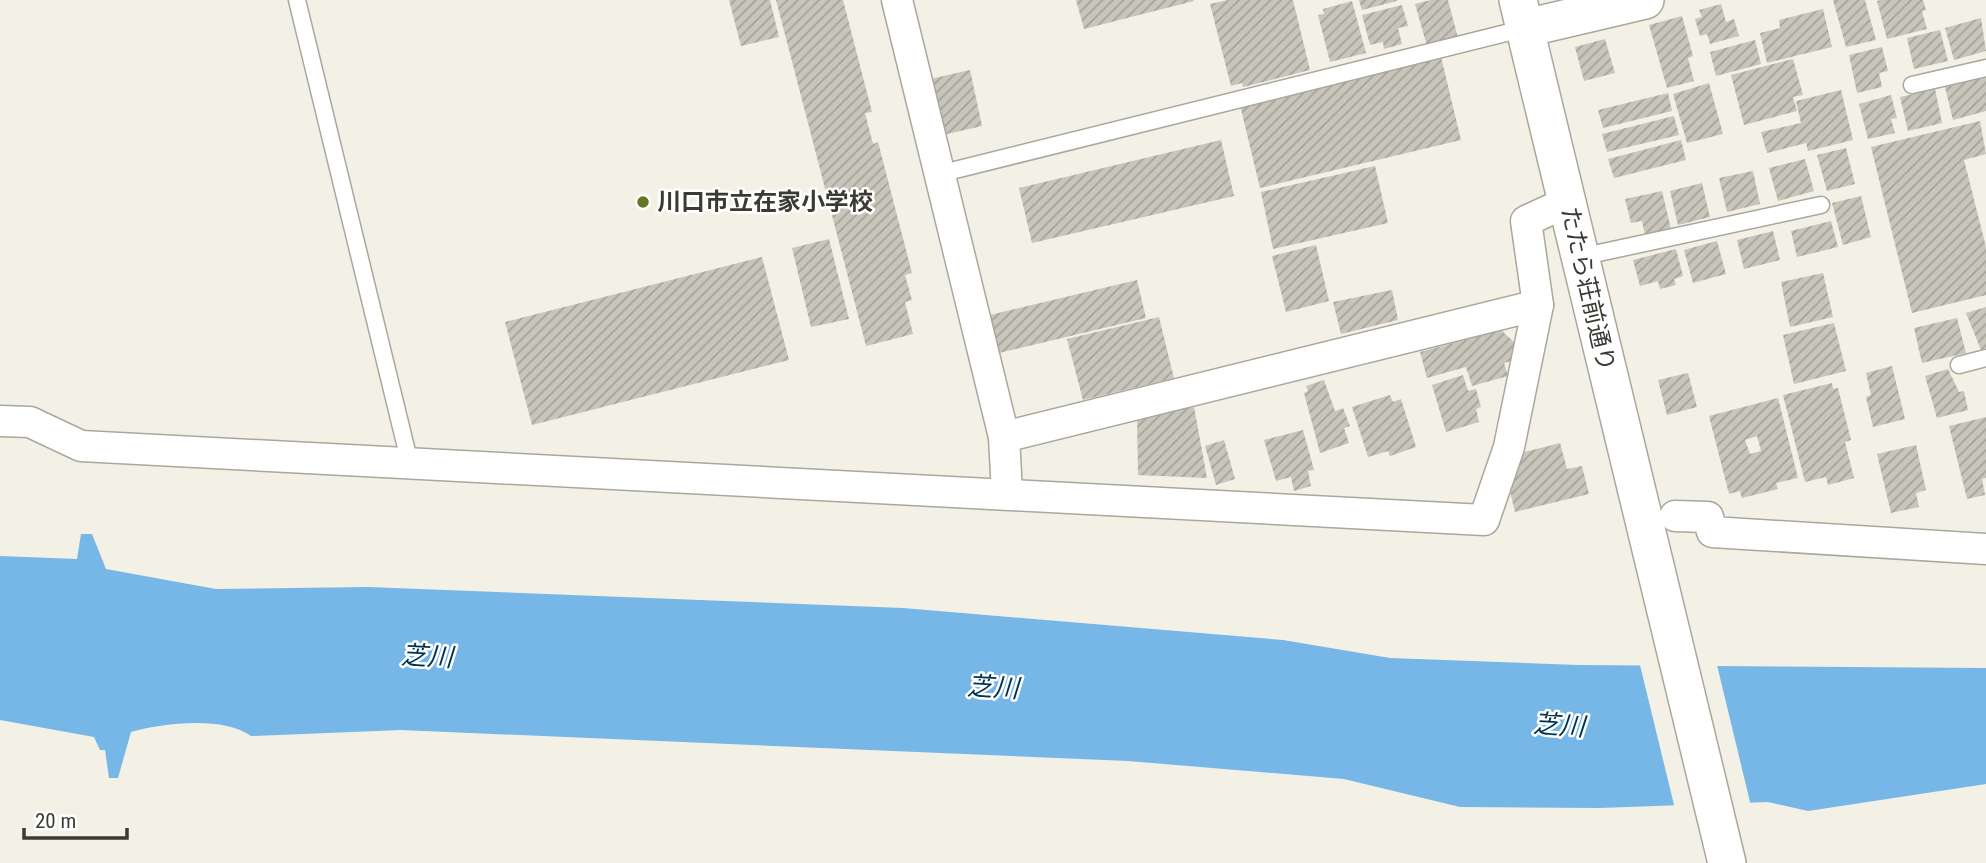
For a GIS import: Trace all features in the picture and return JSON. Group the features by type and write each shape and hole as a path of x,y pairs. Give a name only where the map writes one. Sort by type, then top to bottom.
{"street":[{"path":"897,0 1004,437 1007,493"},
{"path":"1522,14 1645,0"},
{"name":"たたら荘前通り","path":"1522,14 1656,578 1727,863"},
{"path":"0,421 30,422 82,446 1484,520 1509,447 1538,305 1526,221 1567,202"},
{"path":"1004,437 1538,305"},
{"path":"1675,516 1708,517 1712,532 1986,549"}],"lane":[{"path":"297,0 410,464"},
{"path":"939,174 1522,14"},
{"path":"1912,85 1986,68"},
{"path":"1580,257 1821,205"},
{"path":"1958,365 1986,358"}],"water":[{"name":"芝川","path":"81,534 92,534 106,569 216,589 368,587 903,608 1283,640 1390,658 1578,665 1986,668 1986,784 1808,811 1768,802 1599,808 1460,807 1344,779 1128,761 401,730 251,736 225,726 193,723 131,732 118,778 109,778 105,750 100,750 94,737 0,720 0,556 77,559"}],"pier":[{"path":"1639,661 1716,661 1751,806 1675,809"}],"building":[{"path":"729,0 770,0 779,37 741,46"},
{"path":"776,0 843,0 872,112 865,113 873,144 878,142 912,273 905,275 912,300 905,302 913,334 866,346"},
{"path":"1076,0 1193,0 1194,1 1084,29"},
{"path":"1228,0 1293,0 1310,70 1243,87 1242,83 1231,86 1210,4"},
{"path":"1359,0 1396,0 1397,1 1362,10"},
{"path":"1448,0 1458,38 1427,46 1415,4"},
{"path":"1833,0 1865,0 1876,40 1846,47"},
{"path":"1923,0 1926,10 1922,11 1927,29 1887,39 1877,1"},
{"path":"1352,1 1366,53 1330,62 1318,15 1324,14 1323,9"},
{"path":"1721,4 1726,22 1734,19 1739,36 1710,44 1707,34 1700,36 1695,19 1702,17 1699,10"},
{"path":"1402,5 1408,26 1398,28 1402,44 1384,49 1383,42 1370,45 1362,15"},
{"path":"1823,9 1832,47 1767,63 1760,33 1780,28 1779,20"},
{"path":"1682,16 1693,56 1688,58 1694,81 1667,88 1649,25"},
{"path":"1981,18 1986,51 1954,60 1945,28"},
{"path":"1940,30 1948,61 1914,69 1907,38"},
{"path":"1605,39 1615,73 1584,81 1575,47"},
{"path":"1755,40 1761,64 1716,76 1710,52"},
{"path":"1882,47 1888,71 1879,73 1882,87 1857,93 1849,55"},
{"path":"1441,57 1461,140 1260,188 1240,105"},
{"path":"1793,59 1803,95 1793,97 1797,111 1744,125 1731,75"},
{"path":"970,70 982,126 943,135 930,79"},
{"path":"1986,77 1986,111 1953,120 1945,87"},
{"path":"1709,83 1723,134 1687,143 1673,94"},
{"path":"1935,89 1942,123 1908,131 1900,97"},
{"path":"1841,90 1853,140 1808,151 1806,143 1767,153 1761,132 1801,123 1796,101"},
{"path":"1668,93 1672,111 1603,128 1598,110"},
{"path":"1891,95 1897,118 1891,119 1895,133 1868,139 1859,104"},
{"path":"1674,116 1679,135 1607,152 1602,134"},
{"path":"1980,121 1986,154 1964,160 1986,247 1986,295 1912,313 1871,147"},
{"path":"1221,140 1234,196 1032,243 1019,188"},
{"path":"1681,140 1686,160 1614,178 1608,159"},
{"path":"1846,148 1855,184 1827,191 1817,155"},
{"path":"1805,159 1814,191 1778,201 1769,168"},
{"path":"1375,166 1388,223 1273,249 1261,192"},
{"path":"1753,171 1760,204 1727,212 1719,178"},
{"path":"1702,183 1710,217 1678,225 1670,191"},
{"path":"1662,191 1671,229 1645,235 1642,221 1631,223 1625,199"},
{"path":"1861,196 1871,237 1843,245 1832,203"},
{"path":"1831,221 1838,247 1797,257 1791,231"},
{"path":"1773,231 1780,260 1744,269 1737,240"},
{"path":"829,239 849,319 811,327 792,248"},
{"path":"1717,241 1726,274 1693,283 1684,250"},
{"path":"1316,245 1329,301 1286,312 1272,256"},
{"path":"1676,249 1683,276 1674,279 1676,285 1660,289 1658,281 1640,286 1633,260"},
{"path":"762,257 789,360 532,425 505,322"},
{"path":"1823,273 1833,317 1790,327 1781,282"},
{"path":"1137,280 1146,318 999,353 990,315"},
{"path":"1392,290 1398,320 1341,334 1333,302"},
{"path":"1986,307 1986,348 1981,350 1966,313"},
{"path":"1159,317 1174,378 1083,400 1067,339"},
{"path":"1957,318 1966,353 1922,363 1914,328"},
{"path":"1834,323 1846,371 1794,384 1783,335"},
{"path":"1501,330 1514,342 1511,361 1504,363 1508,376 1472,386 1466,367 1427,378 1420,352"},
{"path":"1892,366 1905,419 1873,427 1866,397 1871,395 1866,373"},
{"path":"1948,369 1959,392 1964,391 1968,410 1937,418 1925,376"},
{"path":"1688,373 1697,407 1667,415 1658,380"},
{"path":"1463,375 1468,391 1476,389 1481,407 1476,409 1479,422 1446,432 1432,385"},
{"path":"1324,380 1335,411 1343,408 1350,426 1344,428 1349,443 1320,453 1304,393 1308,391 1306,386"},
{"path":"1832,383 1833,389 1838,388 1851,440 1845,442 1854,478 1828,485 1826,477 1805,482 1783,395"},
{"path":"1390,395 1393,402 1401,399 1416,447 1390,456 1388,451 1368,457 1352,407"},
{"path":"1778,398 1798,478 1776,483 1778,489 1742,498 1740,491 1729,494 1709,416","holes":["1757,436 1761,451 1750,454 1745,440"]},
{"path":"1194,407 1207,478 1138,475 1137,418"},
{"path":"1986,417 1986,478 1982,479 1985,495 1967,499 1949,426"},
{"path":"1303,430 1314,470 1308,471 1311,486 1294,491 1291,477 1276,481 1264,440"},
{"path":"1224,440 1235,479 1216,485 1205,446"},
{"path":"1560,443 1567,469 1582,466 1589,494 1515,512 1508,483 1513,455"},
{"path":"1916,445 1926,490 1916,493 1919,507 1891,513 1877,454"}],"place":[{"name":"川口市立在家小学校","path":"643,202"}]}
